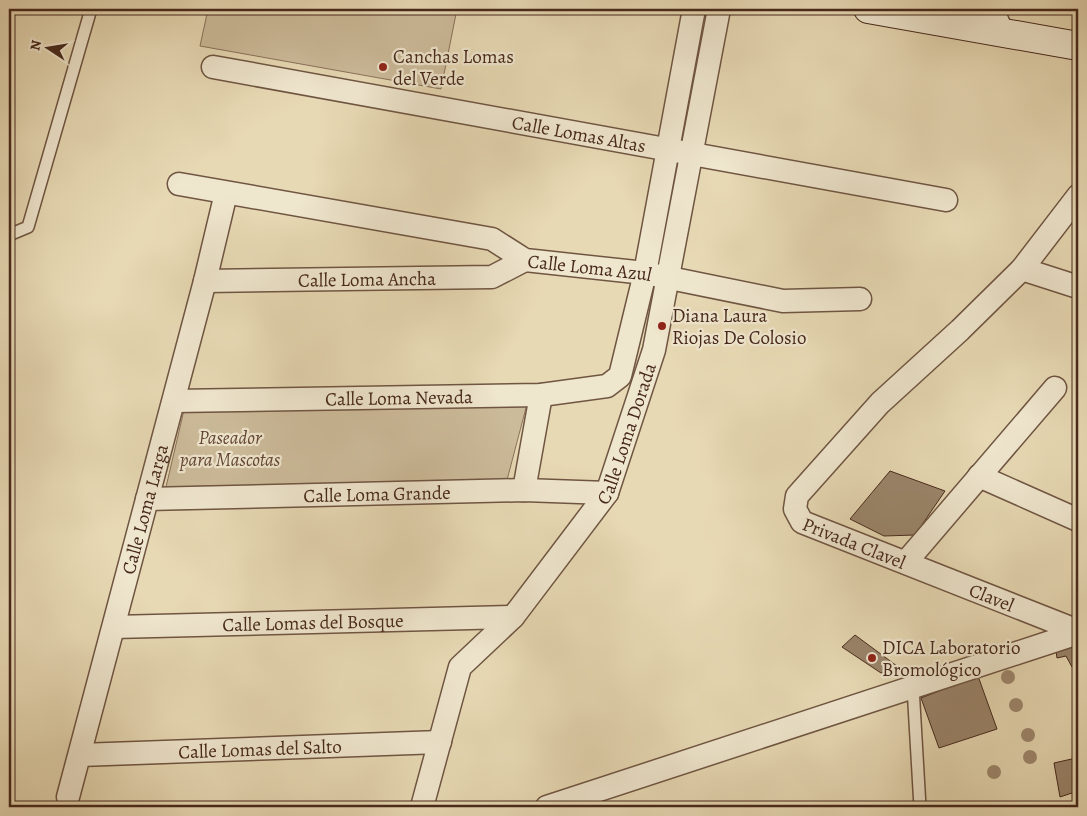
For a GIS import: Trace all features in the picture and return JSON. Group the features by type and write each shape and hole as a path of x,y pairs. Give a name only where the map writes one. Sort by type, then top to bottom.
{"street":[{"path":"646,272 694,9"},
{"name":"Calle Loma Dorada","path":"422,807 460,667 513,617 607,493 654,350 719,9"},
{"path":"868,9 997,21 1078,46"},
{"name":"Calle Lomas Altas","path":"213,67 946,200"},
{"name":"Calle Loma Azul","path":"179,184 492,239 525,260 646,272 783,301 860,299"},
{"name":"Calle Loma Larga","path":"68,797 174,401 226,193"},
{"name":"Privada Clavel","path":"1055,388 906,562 802,522 795,509 798,496 880,403 960,330 1022,269 1078,196"},
{"name":"Calle Loma Ancha","path":"205,281 492,277 525,260"},
{"path":"1022,269 1078,287"},
{"name":"Calle Loma Nevada","path":"174,401 541,395 607,386 620,376 646,272"},
{"path":"524,490 541,395"},
{"path":"979,476 1078,520"},
{"name":"Calle Loma Grande","path":"147,499 524,490 607,493"},
{"name":"Clavel","path":"906,562 1078,632"},
{"name":"Calle Lomas del Bosque","path":"114,627 513,617"},
{"path":"547,807 1078,632"},
{"name":"Calle Lomas del Salto","path":"80,755 440,742"}],"lane":[{"path":"9,235 28,227 91,9"},
{"path":"913,687 920,807"}],"green space":[{"name":"Canchas Lomas del Verde","path":"208,9 457,9 441,89 200,46"},
{"name":"Paseador para Mascotas","path":"527,404 507,480 166,487 184,410"}],"building":[{"path":"890,471 945,491 915,535 884,536 850,519"},
{"name":"DICA Laboratorio Bromológico","path":"855,635 901,669 881,673 842,647"},
{"path":"1078,644 1078,665 1072,667 1066,656 1057,658 1056,651"},
{"path":"978,676 997,729 939,748 921,698"},
{"path":"1076,758 1078,791 1060,797 1054,763"}],"place":[{"name":"Canchas Lomas del Verde","path":"383,67"},
{"name":"Diana Laura Riojas De Colosio","path":"662,326"},
{"name":"DICA Laboratorio Bromológico","path":"872,658"}]}
